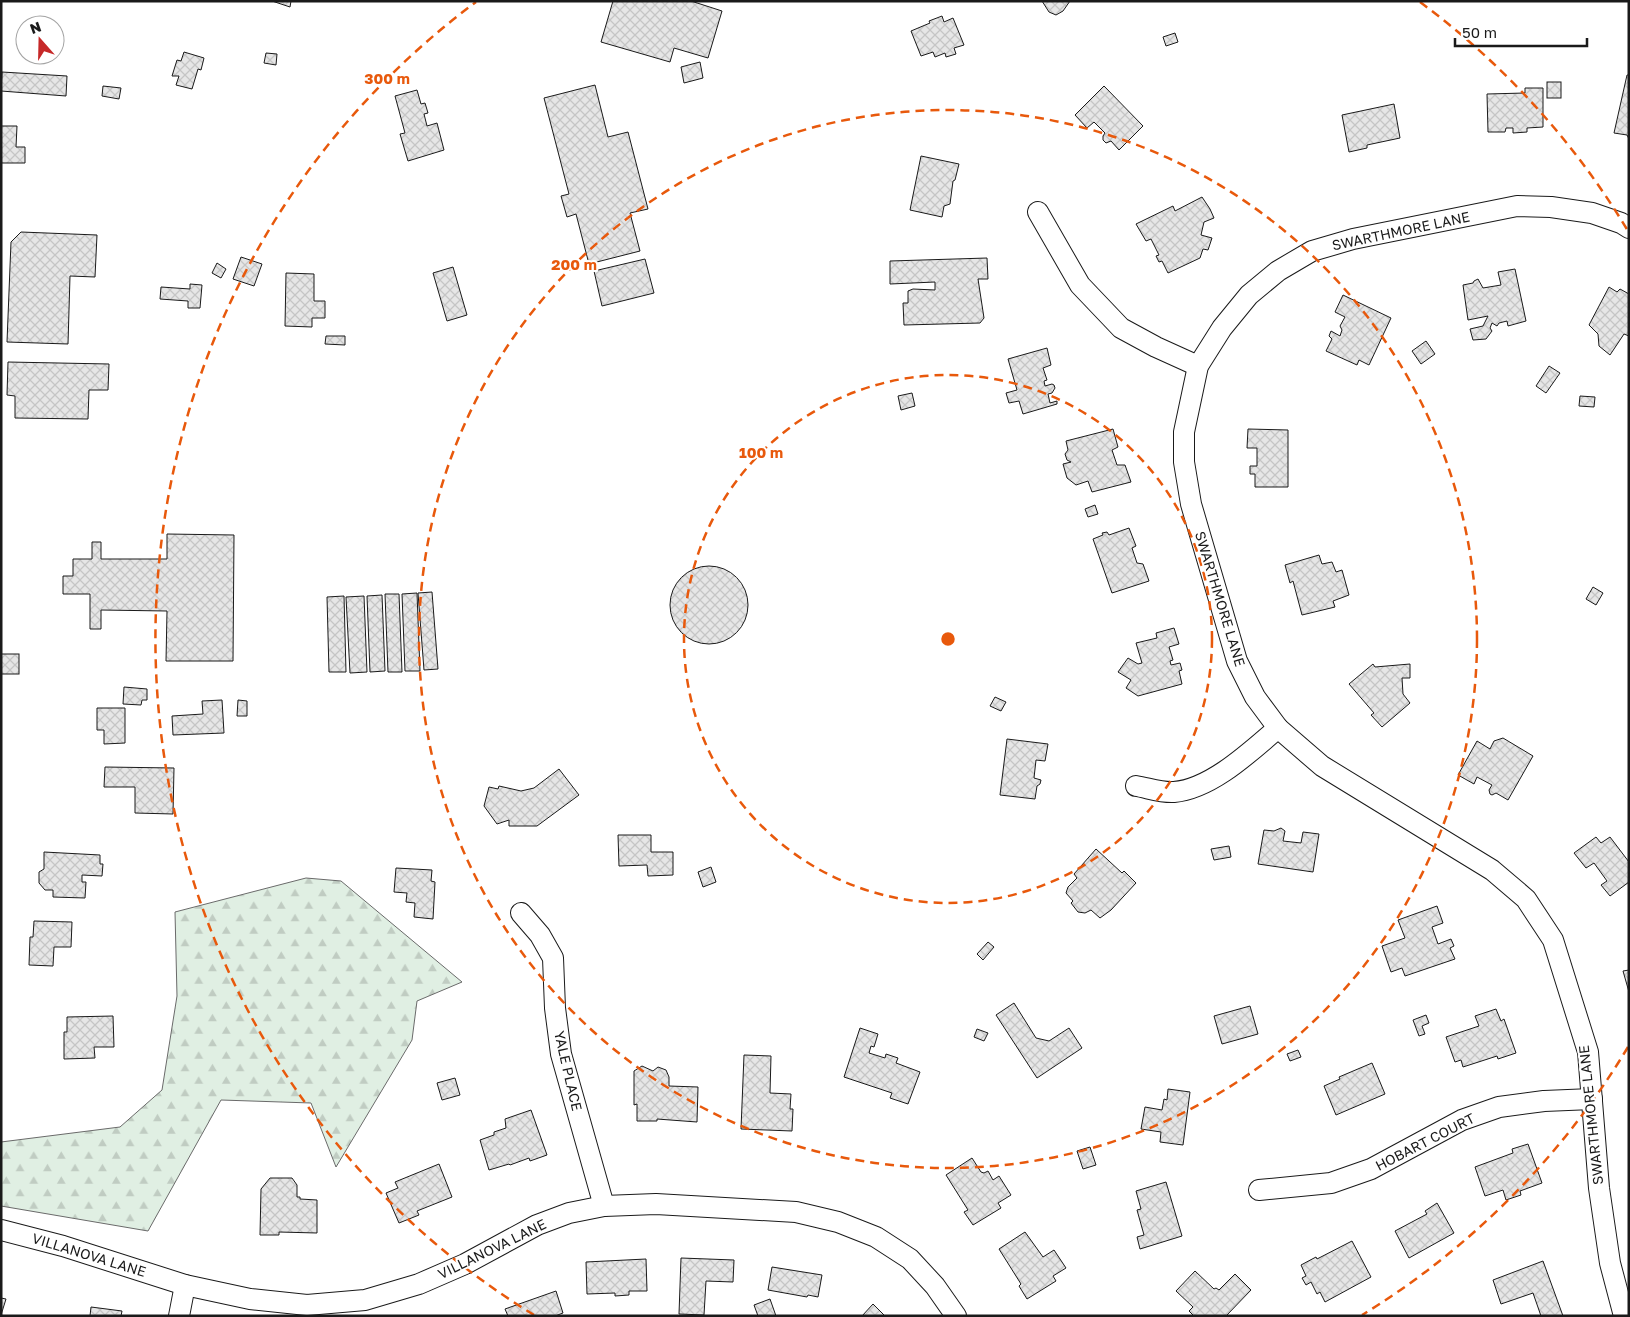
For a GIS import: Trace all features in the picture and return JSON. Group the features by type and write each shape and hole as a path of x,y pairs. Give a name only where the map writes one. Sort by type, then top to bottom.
{"street":[{"name":"SWARTHMORE LANE","path":"1624,1316 1610,1263 1599,1188 1588,1052 1552,940 1526,899 1492,870 1322,766 1278,728 1256,697 1237,661 1191,504 1184,462 1184,432 1198,366 1222,328 1249,296 1278,271 1312,251 1353,239 1517,206 1551,207 1592,213 1621,223 1629,228"},
{"path":"1038,212 1080,285 1121,328 1156,347 1198,366"},
{"path":"1136,786 1172,792 1189,789 1216,776 1243,758 1278,728"},
{"name":"YALE PLACE","path":"521,913 540,935 554,958 555,1008 561,1054 604,1206"},
{"name":"HOBART COURT","path":"1260,1190 1331,1183 1371,1169 1462,1120 1499,1107 1544,1101 1592,1100"},
{"name":"VILLANOVA LANE","path":"1,1230 63,1246 185,1285 250,1299 307,1305 365,1300 419,1284 465,1264 536,1225 569,1213 604,1206 656,1204 796,1212 838,1222 876,1237 910,1259 936,1286 956,1316"},
{"path":"180,1316 185,1285"}],"green space":[{"path":"306,878 341,881 462,982 417,1001 412,1040 336,1167 311,1103 221,1100 148,1231 1,1206 1,1142 120,1127 162,1090 177,996 175,912"}],"building":[{"path":"272,1 291,1 290,7"},
{"path":"613,1 691,1 722,11 708,58 674,48 670,62 601,42"},
{"path":"1042,1 1070,1 1063,11 1056,15 1049,12"},
{"path":"942,16 944,22 953,18 964,45 954,48 956,54 946,57 945,53 935,57 933,52 921,56 911,31"},
{"path":"1175,33 1178,42 1166,46 1163,37"},
{"path":"184,52 204,58 201,70 198,69 192,89 176,85 179,76 172,76 177,60 181,61"},
{"path":"266,53 277,54 276,65 264,63"},
{"path":"700,62 703,78 684,83 681,67"},
{"path":"2,72 67,76 66,96 1,91"},
{"path":"1627,75 1629,75 1629,139 1627,135 1614,133"},
{"path":"1547,82 1561,82 1561,98 1547,98"},
{"path":"595,85 608,137 628,132 648,209 630,213 640,251 589,264 576,214 567,217 561,196 569,194 544,98"},
{"path":"103,86 121,88 119,99 102,96"},
{"path":"1104,86 1143,126 1119,150 1111,141 1106,143 1103,140 1105,133 1094,122 1087,128 1075,115"},
{"path":"1525,88 1543,88 1543,127 1527,128 1527,132 1513,133 1513,128 1506,128 1505,132 1488,132 1487,94 1525,93"},
{"path":"417,90 421,104 425,103 428,113 424,114 427,126 437,123 444,150 408,161 400,134 405,133 395,96"},
{"path":"1394,104 1400,138 1367,145 1367,148 1349,152 1342,115"},
{"path":"1,126 17,126 16,147 25,147 25,163 1,163"},
{"path":"921,156 959,164 955,180 953,181 950,204 944,206 942,217 910,210"},
{"path":"1202,197 1214,218 1204,222 1201,235 1212,238 1208,250 1203,249 1200,258 1168,273 1162,261 1159,262 1156,256 1159,255 1151,239 1146,241 1136,224 1173,206 1175,211"},
{"path":"21,232 97,235 95,277 70,276 68,344 7,342 11,242"},
{"path":"241,257 262,264 254,286 233,279"},
{"path":"987,258 988,279 978,279 984,318 980,323 904,325 903,303 908,303 908,291 913,289 935,290 935,282 890,284 890,261"},
{"path":"645,259 654,293 602,306 594,271"},
{"path":"217,263 226,269 221,278 212,273"},
{"path":"453,267 467,315 447,321 433,273"},
{"path":"1515,269 1526,321 1508,326 1507,321 1499,323 1497,326 1492,323 1490,328 1492,331 1486,339 1473,340 1470,329 1483,326 1488,316 1468,320 1463,285 1473,283 1478,279 1483,288 1501,285 1498,272"},
{"path":"286,273 314,274 314,301 325,301 325,318 312,318 312,327 285,326"},
{"path":"190,284 202,285 200,308 188,308 188,301 160,299 161,287 190,289"},
{"path":"1609,287 1617,292 1620,289 1629,294 1629,336 1624,334 1610,355 1599,346 1598,334 1589,325"},
{"path":"1343,295 1391,318 1369,365 1359,360 1357,365 1326,351 1332,339 1329,336 1331,331 1340,336 1342,330 1340,326 1345,317 1335,312"},
{"path":"326,336 345,336 345,345 325,344"},
{"path":"1426,341 1435,354 1421,364 1412,351"},
{"path":"1047,348 1051,365 1043,368 1047,380 1044,381 1045,386 1054,385 1055,388 1052,393 1048,394 1050,403 1057,401 1057,404 1023,414 1019,401 1009,403 1006,393 1017,390 1008,359"},
{"path":"8,362 109,364 108,390 89,390 88,419 15,418 15,396 7,395"},
{"path":"1549,366 1560,373 1546,393 1536,386"},
{"path":"912,393 915,406 901,410 898,396"},
{"path":"1580,396 1595,397 1594,407 1579,406"},
{"path":"1113,429 1118,447 1112,450 1117,465 1125,465 1131,482 1092,492 1088,481 1076,485 1067,478 1063,464 1071,462 1067,460 1065,454 1068,450 1066,441"},
{"path":"1248,429 1288,430 1288,487 1255,487 1255,474 1250,474 1250,466 1257,466 1257,448 1247,448"},
{"path":"1095,505 1098,514 1088,517 1085,509"},
{"path":"1129,528 1136,546 1132,548 1137,563 1143,564 1149,581 1112,593 1093,539 1103,535 1102,533 1107,532 1109,535"},
{"path":"167,534 234,535 233,661 166,661 167,611 101,610 101,629 90,629 90,594 63,594 63,576 73,576 73,559 92,559 92,542 101,542 101,559 167,559"},
{"path":"1319,555 1322,564 1332,562 1336,572 1342,570 1349,595 1333,601 1335,607 1302,615 1293,581 1290,583 1285,565"},
{"path":"701,566 717,566 731,572 742,583 748,597 748,613 742,627 731,638 717,644 701,644 687,638 676,627 670,613 670,597 676,583 687,572"},
{"path":"1593,587 1603,593 1596,605 1586,599"},
{"path":"432,592 438,669 424,670 418,593"},
{"path":"417,593 420,671 405,671 402,594"},
{"path":"385,594 399,594 402,672 388,672"},
{"path":"382,595 385,671 370,672 367,596"},
{"path":"344,596 346,672 329,672 327,597"},
{"path":"364,596 367,672 350,673 346,597"},
{"path":"1174,628 1179,644 1169,647 1173,660 1170,661 1171,665 1180,663 1182,670 1179,671 1182,684 1138,696 1126,688 1131,680 1118,672 1128,658 1138,664 1142,663 1136,643 1157,638 1156,633"},
{"path":"1,654 19,654 19,674 1,674"},
{"path":"1373,664 1375,667 1410,664 1410,678 1402,678 1403,694 1410,703 1382,727 1371,715 1374,713 1349,684"},
{"path":"124,687 147,689 147,700 142,700 141,705 123,704"},
{"path":"995,697 1006,702 1001,711 990,706"},
{"path":"222,700 224,733 173,735 172,716 203,714 202,701"},
{"path":"238,700 247,701 247,716 237,716"},
{"path":"97,708 125,708 125,743 104,744 104,730 97,730"},
{"path":"1503,738 1533,756 1508,800 1496,793 1490,794 1489,790 1492,785 1477,777 1474,784 1458,775 1477,741 1490,749 1494,741"},
{"path":"1007,739 1048,744 1045,761 1036,760 1034,778 1041,780 1037,786 1035,799 1000,795"},
{"path":"105,767 174,768 173,814 135,813 135,787 104,787"},
{"path":"559,769 579,795 537,826 509,826 509,820 497,824 484,806 489,787 498,789 499,786 521,791 534,788"},
{"path":"1281,828 1285,831 1283,841 1301,843 1303,832 1319,834 1313,872 1258,864 1264,830 1274,831"},
{"path":"618,835 651,835 651,852 673,852 673,875 648,876 647,865 619,866"},
{"path":"1596,837 1601,843 1610,837 1629,862 1629,882 1610,896 1601,885 1607,881 1594,863 1586,868 1574,853"},
{"path":"1229,846 1231,857 1214,860 1211,849"},
{"path":"1096,849 1136,883 1111,910 1100,918 1091,910 1085,913 1078,912 1071,903 1073,901 1066,893 1068,887 1077,878 1074,874"},
{"path":"44,852 100,855 100,864 103,864 102,876 82,875 82,882 86,882 85,898 53,897 53,890 45,890 39,883 39,872 44,869"},
{"path":"711,867 716,882 703,887 698,872"},
{"path":"396,868 432,870 431,881 435,882 433,919 414,917 415,903 406,902 407,893 394,892"},
{"path":"1437,906 1443,923 1432,927 1438,944 1451,939 1454,946 1450,948 1455,959 1405,976 1402,968 1391,972 1382,946 1405,938 1398,920"},
{"path":"34,921 72,922 71,947 54,947 53,966 29,965 30,937 33,937"},
{"path":"988,942 994,947 983,960 977,954"},
{"path":"1629,970 1629,992 1623,971"},
{"path":"1014,1003 1036,1038 1049,1041 1069,1028 1082,1048 1037,1078 996,1015"},
{"path":"1250,1006 1258,1034 1222,1044 1214,1016"},
{"path":"1496,1009 1501,1021 1504,1019 1516,1053 1498,1059 1497,1056 1463,1067 1461,1060 1455,1062 1446,1037 1479,1026 1475,1016"},
{"path":"1426,1015 1429,1023 1422,1026 1425,1034 1419,1036 1413,1020"},
{"path":"113,1016 114,1047 94,1047 95,1058 64,1059 64,1032 67,1032 67,1017"},
{"path":"860,1028 878,1034 874,1047 871,1046 869,1053 885,1058 886,1054 898,1058 896,1063 920,1072 908,1104 890,1098 892,1093 844,1077"},
{"path":"977,1029 988,1033 984,1041 974,1037"},
{"path":"1298,1050 1301,1057 1290,1061 1287,1054"},
{"path":"744,1055 771,1056 770,1093 791,1094 790,1109 793,1109 792,1131 741,1129"},
{"path":"1372,1063 1385,1094 1336,1115 1324,1086 1340,1079 1339,1077"},
{"path":"642,1066 653,1071 658,1067 666,1070 669,1077 669,1086 698,1087 697,1122 657,1119 657,1121 637,1121 637,1104 634,1105 634,1071"},
{"path":"455,1078 460,1095 442,1100 437,1083"},
{"path":"1168,1089 1190,1092 1183,1145 1160,1142 1161,1132 1141,1129 1145,1107 1162,1110 1164,1099 1167,1100"},
{"path":"531,1110 547,1155 530,1161 529,1158 489,1170 480,1140 506,1128 505,1119"},
{"path":"1528,1144 1542,1183 1520,1191 1521,1195 1506,1200 1503,1190 1485,1196 1475,1167 1513,1153 1512,1149"},
{"path":"1090,1147 1096,1165 1083,1169 1077,1151"},
{"path":"972,1158 981,1172 988,1171 993,1180 999,1176 1011,1195 998,1203 1001,1208 973,1225 964,1212 968,1210 946,1175"},
{"path":"439,1164 452,1197 417,1211 419,1215 399,1223 386,1193 398,1188 395,1182"},
{"path":"270,1178 292,1178 297,1185 297,1197 300,1197 300,1199 317,1200 317,1233 279,1232 279,1235 260,1235 261,1189"},
{"path":"1166,1182 1182,1236 1140,1249 1137,1237 1144,1235 1137,1210 1141,1209 1136,1191"},
{"path":"1437,1203 1454,1233 1409,1258 1395,1231 1427,1214 1425,1211"},
{"path":"1025,1232 1043,1257 1054,1250 1066,1268 1053,1276 1056,1281 1027,1299 1019,1286 1021,1284 999,1249"},
{"path":"1352,1241 1371,1277 1325,1302 1320,1292 1317,1294 1311,1282 1306,1285 1302,1278 1306,1276 1301,1265"},
{"path":"681,1258 734,1260 733,1282 706,1281 704,1315 679,1314"},
{"path":"646,1259 647,1291 629,1291 629,1295 615,1296 615,1293 587,1294 586,1262"},
{"path":"1543,1261 1563,1316 1541,1316 1533,1293 1501,1304 1493,1280"},
{"path":"772,1267 822,1275 818,1297 808,1295 807,1297 768,1290"},
{"path":"1195,1271 1214,1289 1219,1290 1235,1274 1251,1290 1226,1316 1194,1316 1189,1311 1193,1307 1176,1291"},
{"path":"556,1291 563,1313 555,1316 508,1316 505,1309"},
{"path":"1,1298 6,1299 1,1315"},
{"path":"770,1299 776,1316 758,1316 754,1305"},
{"path":"873,1304 885,1316 862,1316"},
{"path":"91,1307 122,1311 121,1316 90,1316"}]}
